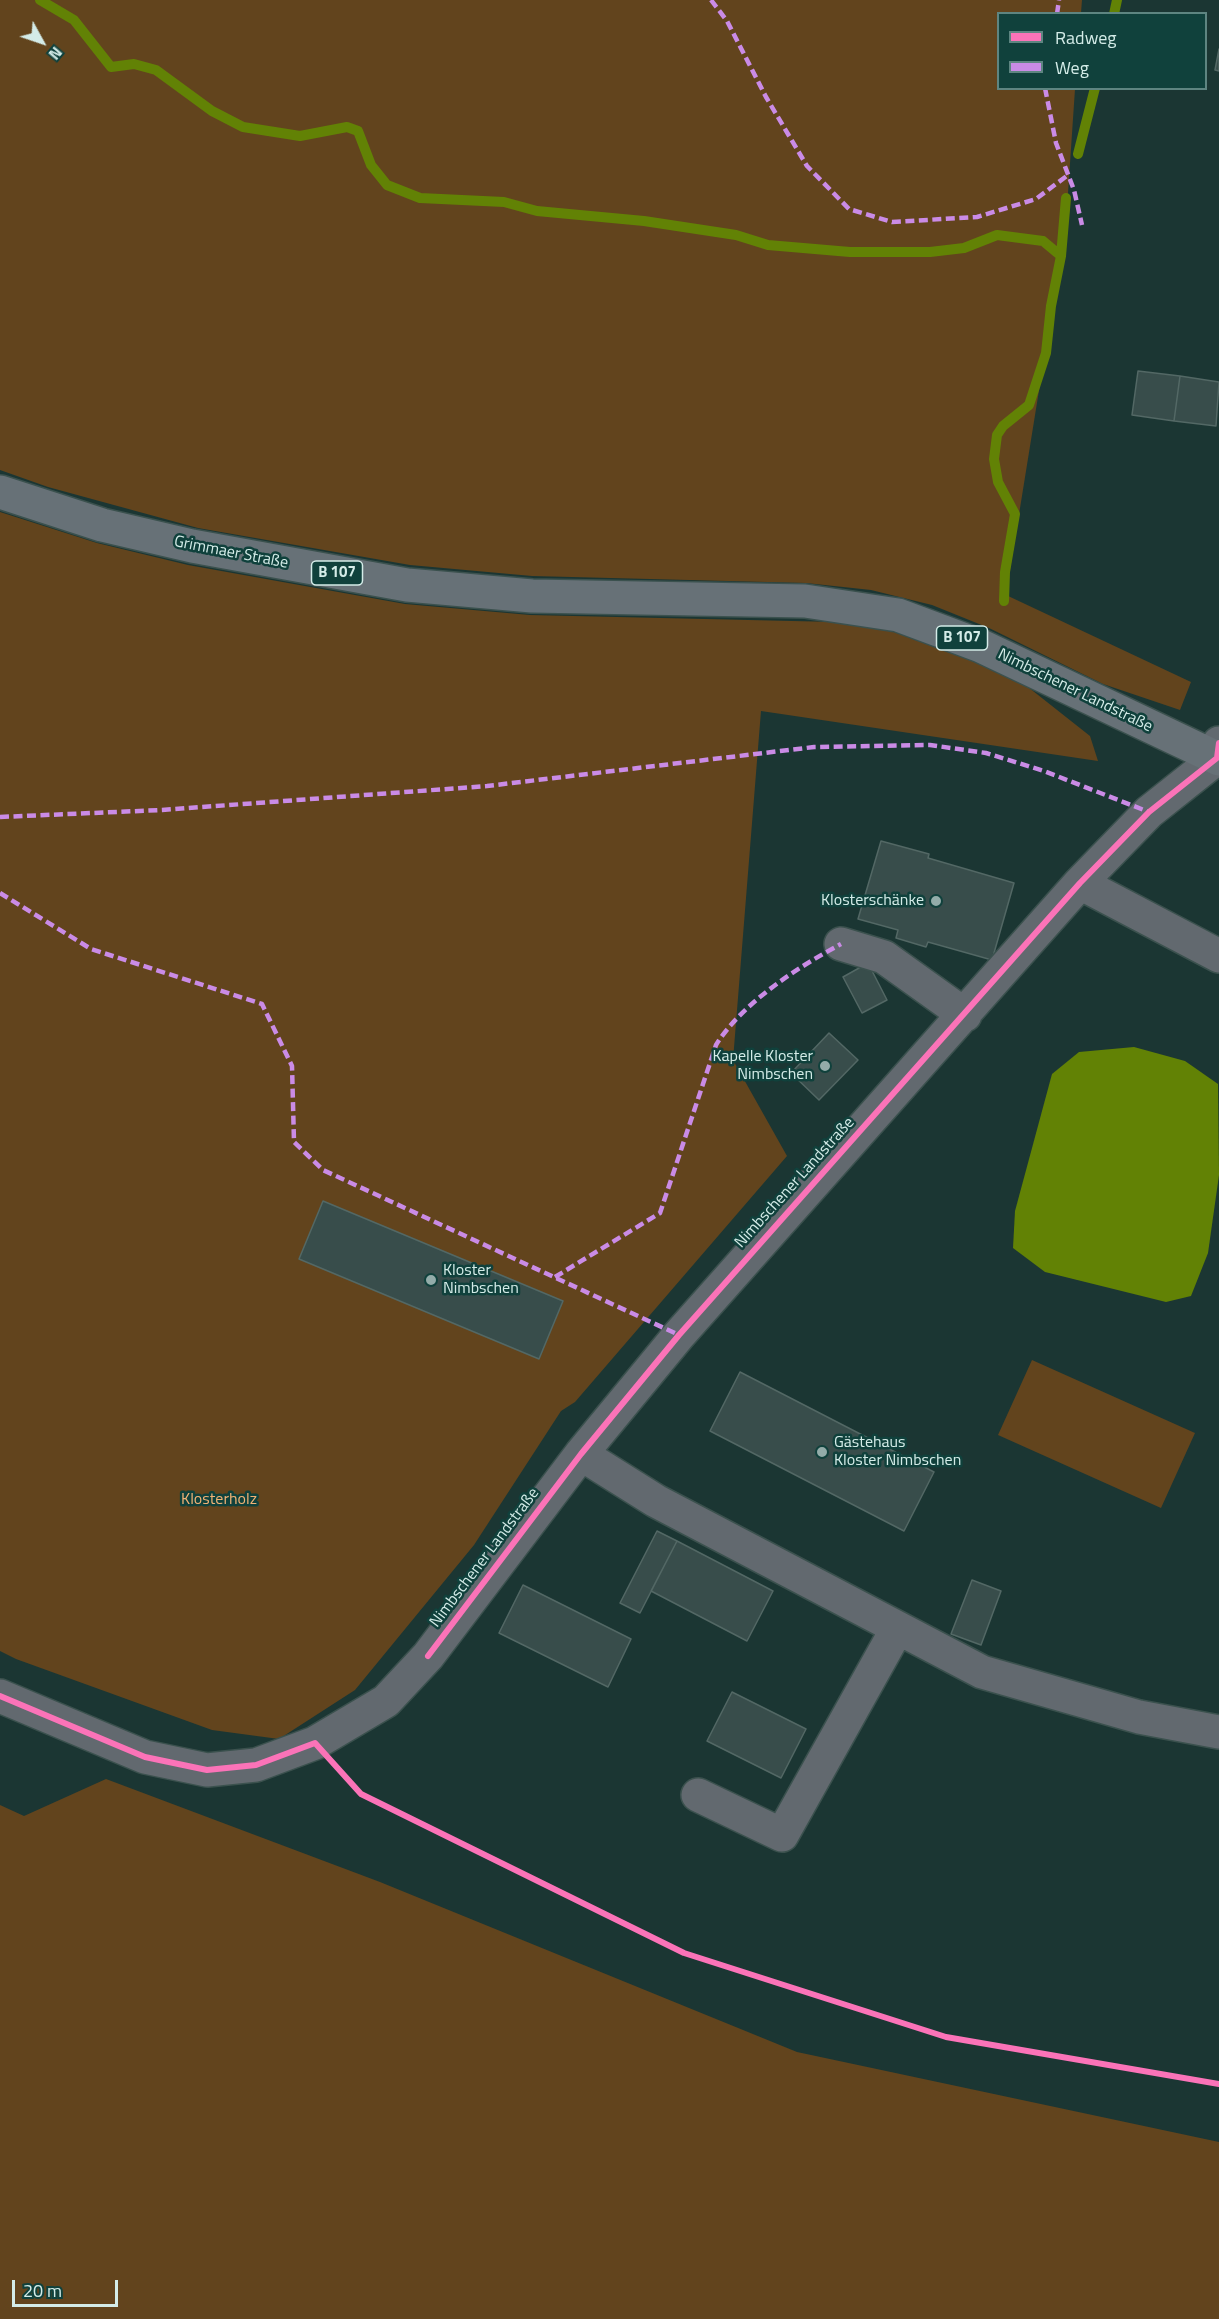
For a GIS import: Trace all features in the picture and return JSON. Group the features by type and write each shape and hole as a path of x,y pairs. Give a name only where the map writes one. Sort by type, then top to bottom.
{"main road":[{"name":"Grimmaer Straße","path":"0,492 102,525 192,546 408,585 532,596 684,599"},
{"name":"Nimbschener Landstraße","path":"684,599 837,604 907,617 981,646 1218,754"}],"street":[{"name":"Nimbschener Landstraße","path":"0,1696 144,1757 207,1770 256,1765 315,1743 386,1701 428,1656 581,1455 679,1335 1080,884 1149,812 1218,754"},
{"path":"1080,884 1219,956"},
{"path":"841,944 884,957 964,1015"},
{"path":"581,1455 656,1501 982,1672 1139,1717 1219,1732"},
{"path":"698,1795 782,1835 897,1629"}],"green space":[{"path":"0,0 1082,0 1081,12 997,12 997,90 1075,90 1066,223 1006,595 1191,682 1180,710 1103,684 989,628 932,605 871,590 806,583 532,576 410,565 198,528 48,487 0,470"},
{"name":"Klosterholz","path":"0,512 97,543 188,565 405,604 530,615 836,622 894,632 974,661 1028,687 1090,736 1098,761 761,711 733,1060 787,1156 575,1402 561,1411 474,1545 355,1690 279,1739 212,1730 16,1659 0,1651"},
{"path":"1032,1360 1195,1433 1161,1508 998,1435"},
{"path":"106,1779 380,1882 797,2052 1219,2142 1219,2319 0,2319 0,1805 24,1816"}],"shaded area":[{"path":"1134,1047 1185,1061 1218,1084 1219,1175 1208,1253 1191,1296 1166,1302 1045,1272 1013,1248 1015,1211 1052,1074 1079,1052"}],"building":[{"path":"1219,49 1219,71 1215,70"},
{"path":"1138,371 1180,376 1174,421 1132,415"},
{"path":"1180,376 1219,382 1216,426 1174,421"},
{"name":"Klosterschänke","path":"881,841 929,854 928,858 1014,883 992,960 928,942 926,947 896,938 898,930 858,919"},
{"path":"868,963 887,1000 862,1013 843,977"},
{"name":"Kapelle Kloster Nimbschen","path":"829,1033 858,1060 819,1100 791,1073"},
{"name":"Kloster Nimbschen","path":"323,1201 563,1301 539,1359 299,1259"},
{"name":"Gästehaus Kloster Nimbschen","path":"740,1372 934,1472 904,1531 710,1431"},
{"path":"657,1531 677,1541 640,1613 620,1603"},
{"path":"677,1541 773,1591 747,1641 651,1591"},
{"path":"972,1580 1001,1591 981,1645 951,1634"},
{"path":"523,1585 631,1639 608,1687 499,1633"},
{"path":"732,1692 806,1729 781,1778 707,1741"}],"waterway":[{"path":"40,0 74,20 111,67 134,64 156,70 212,111 243,127 300,136 347,127 358,131 371,165 387,185 420,198 504,202 537,211 644,221 736,235 768,245 850,252 930,252 964,248 997,235 1043,241 1061,256"},
{"path":"1114,12 1117,0"},
{"path":"1078,154 1094,90"},
{"path":"1004,601 1005,572 1015,514 998,482 994,459 997,435 1003,426 1029,405 1046,353 1051,306 1061,256 1066,198"}],"marked path":[{"path":"711,0 727,21 766,97 807,166 849,209 892,222 977,217 1036,199 1068,175"},
{"path":"1057,12 1059,0"},
{"path":"1045,90 1056,143 1074,190 1082,225"},
{"path":"0,817 162,810 487,786 814,747 930,745 986,753 1044,771 1149,812"},
{"path":"0,893 91,949 262,1004 292,1066 294,1142 323,1170 679,1335"},
{"path":"555,1277 660,1213 716,1045 740,1015 772,987 841,944"}],"cycle path":[{"path":"428,1656 581,1454 679,1335 1080,883 1149,812 1217,758 1219,743"},
{"path":"0,1696 145,1757 207,1770 256,1765 315,1743 361,1794 684,1953 946,2037 1219,2084"}],"place":[{"name":"Klosterschänke","path":"936,901"},
{"name":"Kapelle Kloster Nimbschen","path":"825,1066"},
{"name":"Kloster Nimbschen","path":"431,1280"},
{"name":"Gästehaus Kloster Nimbschen","path":"822,1452"}]}
